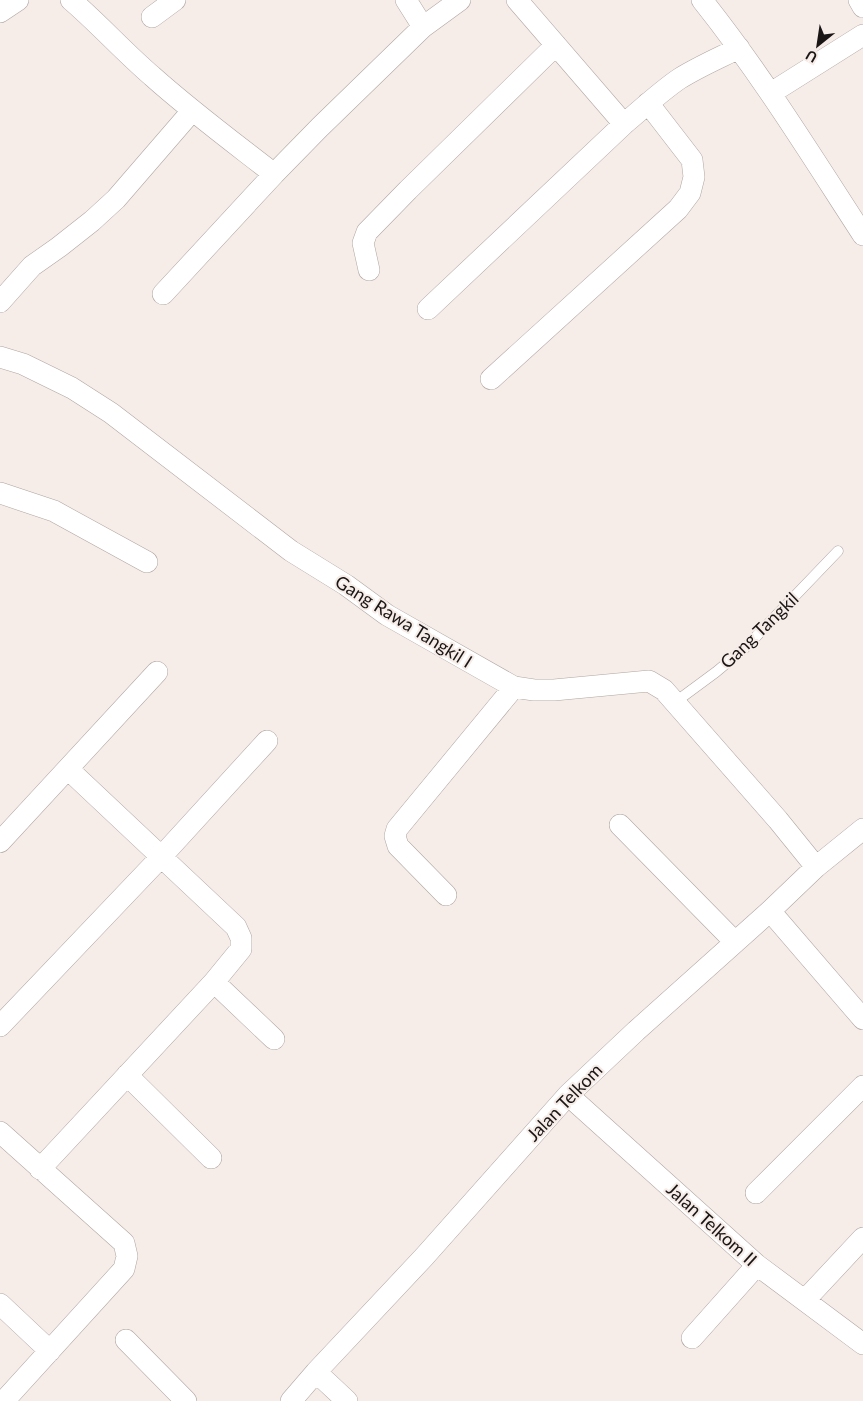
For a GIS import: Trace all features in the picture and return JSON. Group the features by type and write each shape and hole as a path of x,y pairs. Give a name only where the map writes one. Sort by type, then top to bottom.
{"street":[{"path":"0,12 18,0"},
{"path":"71,0 192,111 274,174"},
{"path":"152,17 175,0"},
{"path":"406,0 423,27"},
{"path":"162,294 274,174 423,27 460,0"},
{"path":"517,0 624,124"},
{"path":"702,0 771,93 863,234"},
{"path":"859,0 863,7"},
{"path":"771,93 863,35"},
{"path":"369,270 363,243 367,232 556,45"},
{"path":"428,309 624,124 679,80 705,64 739,48"},
{"path":"491,379 678,209 690,193 694,177 692,160 648,104"},
{"path":"0,302 32,266 60,247 116,199 192,111"},
{"name":"Gang Rawa Tangkil I","path":"0,357 23,364 72,388 111,413 291,551 346,585 387,615 514,687 554,690 649,681 664,690 778,820 816,867"},
{"path":"1,496 54,511 147,562"},
{"path":"0,842 157,672"},
{"path":"446,895 398,846 395,836 397,829 514,687"},
{"path":"0,1026 161,857 267,742"},
{"path":"40,1168 214,982 241,949 241,938 236,928 68,769"},
{"path":"620,826 735,942"},
{"name":"Jalan Telkom","path":"291,1401 424,1257 568,1095 816,867 863,829"},
{"path":"770,911 863,1020"},
{"path":"214,982 274,1039"},
{"path":"127,1076 210,1158"},
{"path":"756,1193 863,1086"},
{"name":"Jalan Telkom II","path":"568,1095 757,1265 863,1344"},
{"path":"0,1132 124,1243 127,1256 124,1269 4,1401"},
{"path":"805,1300 863,1238"},
{"path":"692,1338 757,1265"},
{"path":"0,1304 50,1351"},
{"path":"126,1340 186,1401"},
{"path":"316,1372 347,1401"}],"lane":[{"name":"Gang Tangkil","path":"674,703 746,647 838,551"}]}
